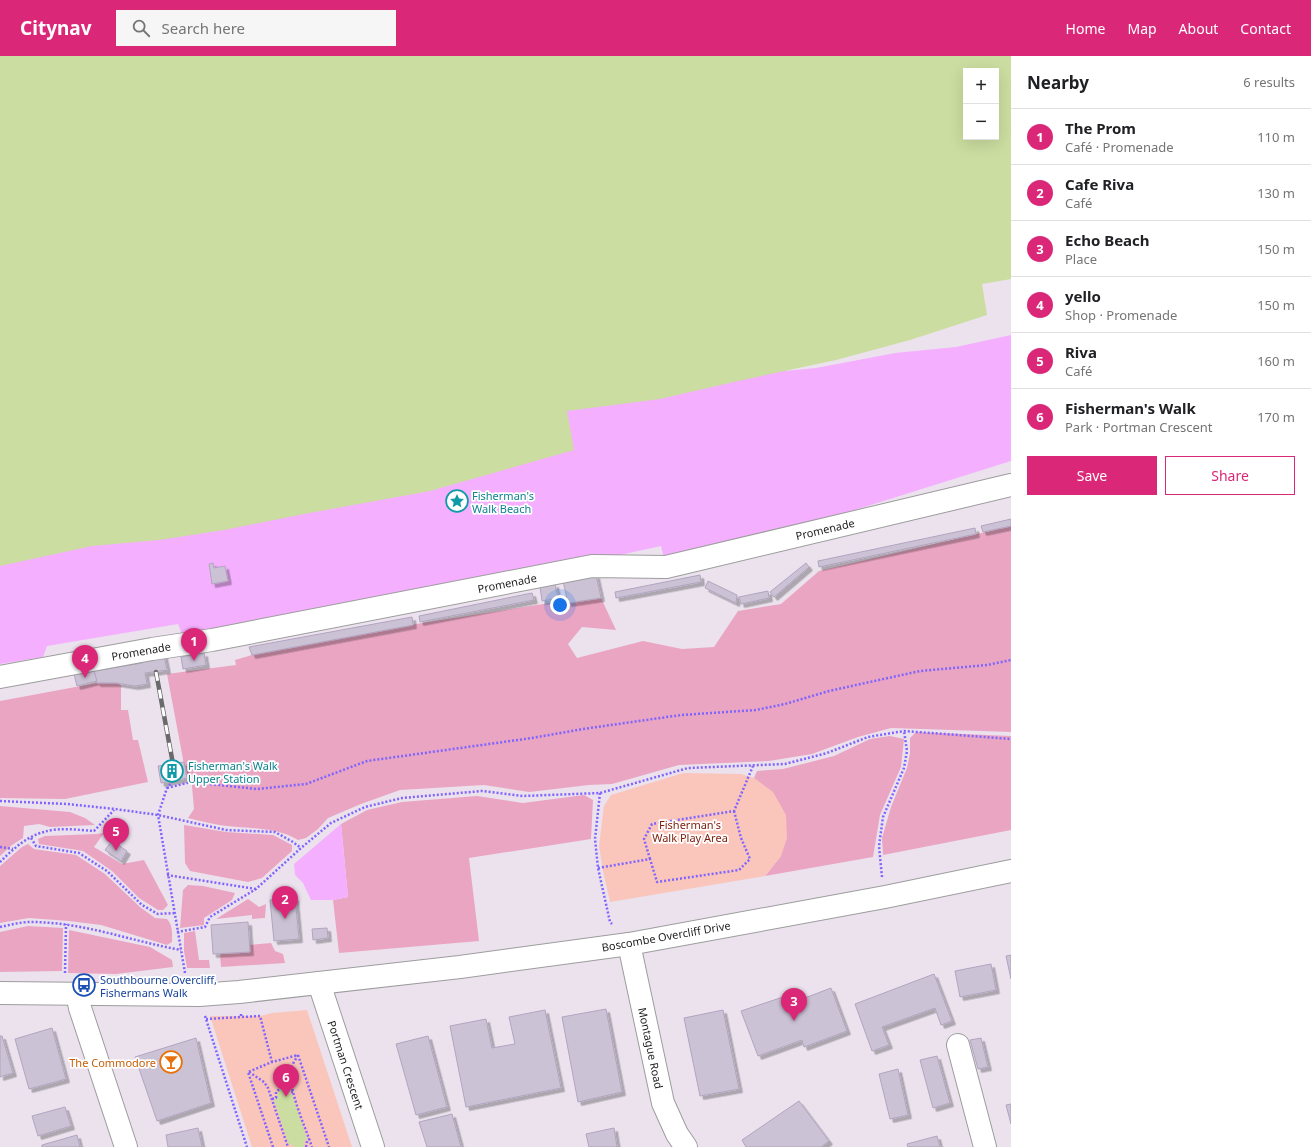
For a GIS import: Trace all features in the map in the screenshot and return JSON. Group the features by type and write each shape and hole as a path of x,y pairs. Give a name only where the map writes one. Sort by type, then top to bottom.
{"street":[{"name":"Promenade","path":"0,677 153,653 212,640 592,566 666,567 1011,485"},
{"name":"Boscombe Overcliff Drive","path":"0,993 200,995 460,967 629,944 1011,871"},
{"name":"Montague Road","path":"629,944 663,1103 677,1134 686,1147"},
{"name":"Portman Crescent","path":"319,983 373,1147"},
{"path":"77,993 80,1008 126,1147"},
{"path":"958,1045 985,1147"}],"path":[{"path":"167,788 191,782 257,789 306,784 367,761 681,715 756,710 785,704 829,691 920,671 987,665 1011,660"},
{"path":"177,932 205,927 210,917 256,889 331,823 365,807 402,798 482,791 523,796 600,793 688,768 785,764 827,753 868,737 904,731 1011,739"},
{"path":"885,896 880,867 881,858 879,846 883,817 904,768 907,751 904,731"},
{"path":"734,811 652,824 644,839 658,882 739,870 750,859 741,838 734,811 753,766"},
{"path":"0,927 29,922 66,924 99,930 166,948 181,950 158,815 167,788 173,781"},
{"path":"600,793 595,839 598,868 610,922 629,944"},
{"path":"0,801 67,804 115,809 158,815 226,830 276,832 301,848"},
{"path":"0,862 13,849 44,832 68,829 94,831 115,809"},
{"path":"31,838 36,846 79,852 107,871 142,905 158,914 175,913"},
{"path":"0,847 13,849"},
{"path":"598,868 650,859"},
{"path":"168,875 256,889"},
{"path":"65,970 66,924"},
{"path":"238,992 242,1017"},
{"path":"200,995 206,1019 247,1147"},
{"path":"206,1019 260,1016 272,1062"},
{"path":"248,1072 272,1062 298,1055"},
{"path":"298,1055 291,1071 293,1092 312,1147"},
{"path":"298,1055 329,1147"},
{"path":"248,1072 264,1082 272,1099 288,1147 292,1147"},
{"path":"248,1072 273,1147"},
{"path":"272,1099 276,1098 276,1092 281,1088 288,1089 293,1092"},
{"path":"306,1147 306,1141 309,1139"}],"shaded area":[{"path":"0,56 1011,56 1011,279 982,284 987,315 910,340 836,360 660,399 567,411 574,450 430,491 224,530 159,540 92,546 0,566"},
{"path":"1011,526 1011,732 891,728 858,737 812,754 769,761 679,765 612,784 589,785 529,792 484,785 400,790 328,818 318,829 306,838 298,840 282,833 264,829 218,825 188,818 194,809 191,775 186,775 167,674 236,665 235,660 252,655 416,624 563,601 568,603 601,598 616,630 582,627 568,644 577,658 643,641 682,649 714,647 738,611 781,604 819,571"},
{"path":"97,683 116,683 121,685 121,710 128,710 133,740 138,740 148,782 65,799 0,798 0,701"},
{"path":"916,732 1011,736 1011,830 883,855 882,838 891,807 907,768 910,753 910,738"},
{"path":"890,736 904,739 901,767 880,815 873,857 765,876 781,856 745,806 757,771 783,769 834,756 870,739"},
{"path":"584,795 593,800 591,839 469,858 479,941 339,953 333,900 348,897 341,824 367,810 402,802 477,796 523,803"},
{"path":"0,806 70,812 85,818 95,825 50,827 39,824 24,826 23,838 12,845 0,856"},
{"path":"184,825 226,832 273,835 292,845 292,851 262,878 248,882 190,871 185,863"},
{"path":"104,833 94,847 122,864 144,860 168,905 163,910 158,910 139,898 112,871 83,851 39,844 38,839 45,836"},
{"path":"28,844 34,849 76,855 105,874 140,907 155,918 167,919 169,921 172,933 172,942 167,945 101,925 69,921 29,918 0,923 0,866 22,847"},
{"path":"188,885 203,886 235,893 232,900 204,918 204,925 180,928 183,890"},
{"path":"248,899 259,907 266,904 265,918 252,919 252,915 216,919"},
{"path":"28,926 63,928 62,971 0,972 0,932"},
{"path":"69,930 150,947 172,960 173,967 116,974 68,973"},
{"path":"195,931 199,960 209,960 210,968 187,968 184,951 184,933"},
{"path":"271,943 275,951 283,954 285,963 221,967 220,954 250,952 250,945"},
{"path":"285,1089 290,1095 292,1094 307,1139 305,1140 304,1147 294,1147 291,1144 289,1145 274,1100 277,1099 279,1090"}],"sand":[{"name":"Fisherman's Walk Beach","path":"1011,335 1011,461 753,542 664,558 661,546 606,558 182,634 178,624 47,646 43,657 0,664 0,507 762,368 785,371 816,368 895,353 956,347"},
{"path":"341,824 348,897 333,900 311,900 303,883 295,875 294,864"}],"green space":[{"name":"Fisherman's Walk Play Area","path":"683,773 741,774 754,778 773,792 786,815 787,838 781,856 765,876 610,902 599,846 604,806 611,795"},
{"path":"307,1010 352,1147 252,1147 210,1016 260,1016 272,1013"}],"building":[{"path":"1011,519 1011,526 983,532 981,526"},
{"path":"975,528 976,534 819,567 818,561"},
{"path":"213,563 214,568 225,566 228,581 212,584 209,564"},
{"path":"806,563 809,567 774,597 770,592"},
{"path":"596,575 601,598 568,603 563,581"},
{"path":"700,575 701,582 616,598 615,592"},
{"path":"708,581 737,595 736,603 705,588"},
{"path":"555,584 558,598 542,601 540,587"},
{"path":"768,591 769,598 741,604 739,597"},
{"path":"532,593 534,600 420,622 419,616"},
{"path":"412,617 413,625 252,655 249,647"},
{"path":"204,653 206,665 183,669 181,657"},
{"path":"164,655 167,670 145,673 147,684 135,686 116,683 97,683 94,671 142,663 141,659"},
{"path":"94,671 97,681 77,686 74,674"},
{"name":"Fisherman's Walk Upper Station","path":"184,762 187,778 161,783 158,766"},
{"path":"112,841 127,851 121,861 105,850"},
{"path":"295,897 299,939 274,941 270,900"},
{"path":"248,922 250,952 213,954 211,925"},
{"path":"327,928 328,938 313,940 312,929"},
{"path":"1011,955 1011,979 1006,956"},
{"path":"991,964 996,990 960,997 955,971"},
{"path":"934,974 952,1021 941,1025 935,1008 882,1027 889,1045 872,1051 855,1004"},
{"path":"831,988 847,1031 804,1047 802,1040 758,1056 741,1011 786,996 789,1004"},
{"path":"606,1009 622,1092 578,1102 562,1017"},
{"path":"545,1010 561,1088 466,1107 450,1026 486,1019 492,1048 515,1044 509,1017"},
{"path":"723,1010 739,1089 700,1096 684,1018"},
{"path":"52,1028 66,1079 29,1089 15,1039"},
{"path":"0,1036 2,1036 13,1073 0,1077"},
{"path":"428,1036 447,1107 416,1115 396,1044"},
{"path":"196,1038 211,1103 157,1121 135,1057"},
{"path":"981,1038 988,1067 978,1069 970,1040"},
{"path":"937,1056 950,1103 933,1108 920,1060"},
{"path":"898,1069 908,1115 890,1119 879,1074"},
{"path":"799,1101 829,1141 821,1147 746,1147 742,1140"},
{"path":"1011,1104 1011,1124 1006,1105"},
{"path":"65,1107 71,1126 38,1136 32,1116"},
{"path":"452,1114 461,1147 427,1147 419,1122"},
{"path":"198,1128 202,1147 168,1147 166,1135"},
{"path":"614,1128 617,1147 589,1147 586,1134"},
{"path":"77,1135 80,1147 42,1147 42,1145"},
{"path":"937,1136 940,1147 908,1147 907,1144"}],"railway":[{"path":"156,672 173,764"}],"place":[{"name":"Fisherman's Walk Beach","path":"457,501"},
{"name":"The Prom","path":"194,661"},
{"name":"yello","path":"85,678"},
{"name":"Fisherman's Walk Upper Station","path":"172,771"},
{"name":"Riva","path":"116,851"},
{"name":"Cafe Riva","path":"285,919"},
{"name":"Southbourne Overcliff, Fishermans Walk","path":"84,985"},
{"name":"Echo Beach","path":"794,1021"},
{"name":"The Commodore","path":"171,1062"},
{"name":"Fisherman's Walk","path":"286,1097"}]}
